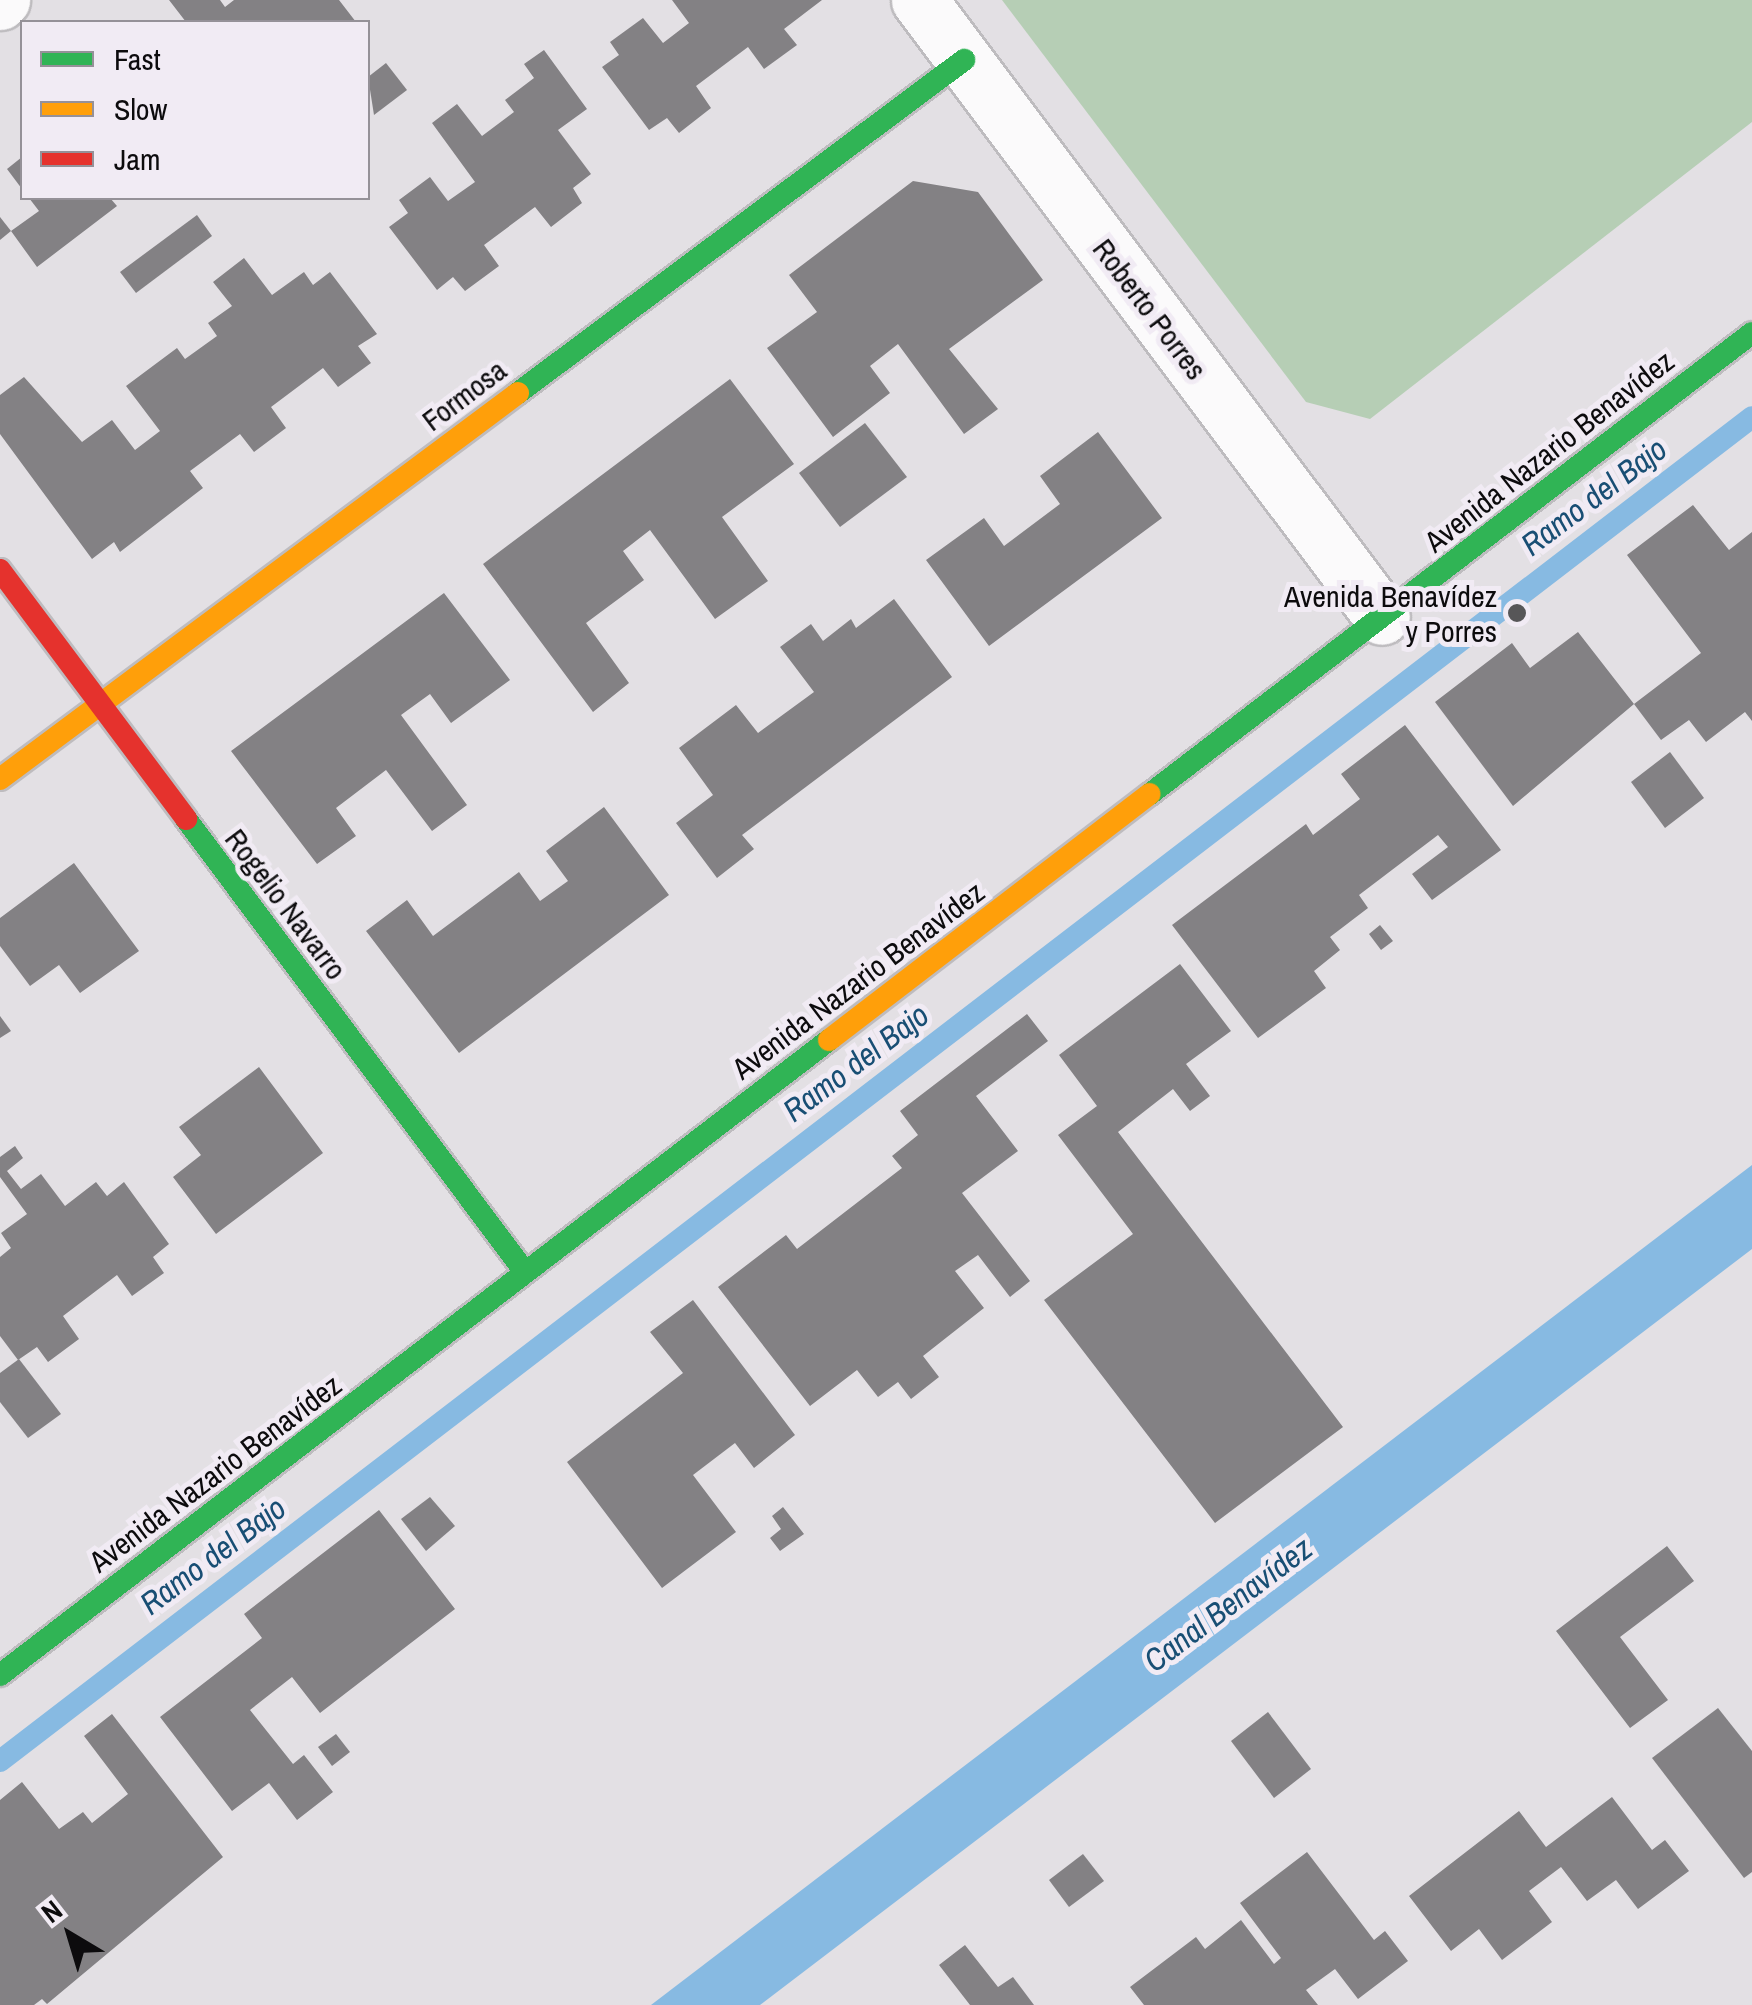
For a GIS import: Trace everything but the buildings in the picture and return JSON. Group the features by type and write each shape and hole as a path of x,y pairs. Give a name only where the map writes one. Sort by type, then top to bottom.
{"main road":[{"name":"Formosa","path":"0,778 964,60"},
{"name":"Avenida Nazario Benavídez","path":"0,1675 1752,333"},
{"name":"Rogelio Navarro","path":"0,570 525,1272"}],"street":[{"name":"Roberto Porres","path":"918,0 1382,617"}],"green space":[{"path":"1002,0 1752,0 1752,122 1370,419 1306,402"}],"water":[{"name":"Canal Benavídez","path":"1752,1165 1752,1249 760,2005 651,2005"}],"waterway":[{"name":"Ramo del Bajo","path":"0,1761 1752,417"}],"traffic: fast":[{"path":"518,393 964,60"},
{"path":"1150,794 1752,333"},
{"path":"186,819 525,1272"},
{"path":"0,1675 829,1040"}],"traffic: slow":[{"path":"0,779 518,393"},
{"path":"829,1040 1150,794"}],"traffic: jam":[{"path":"0,570 186,819"}],"place":[{"name":"Avenida Benavídez y Porres","path":"1517,613"}]}
